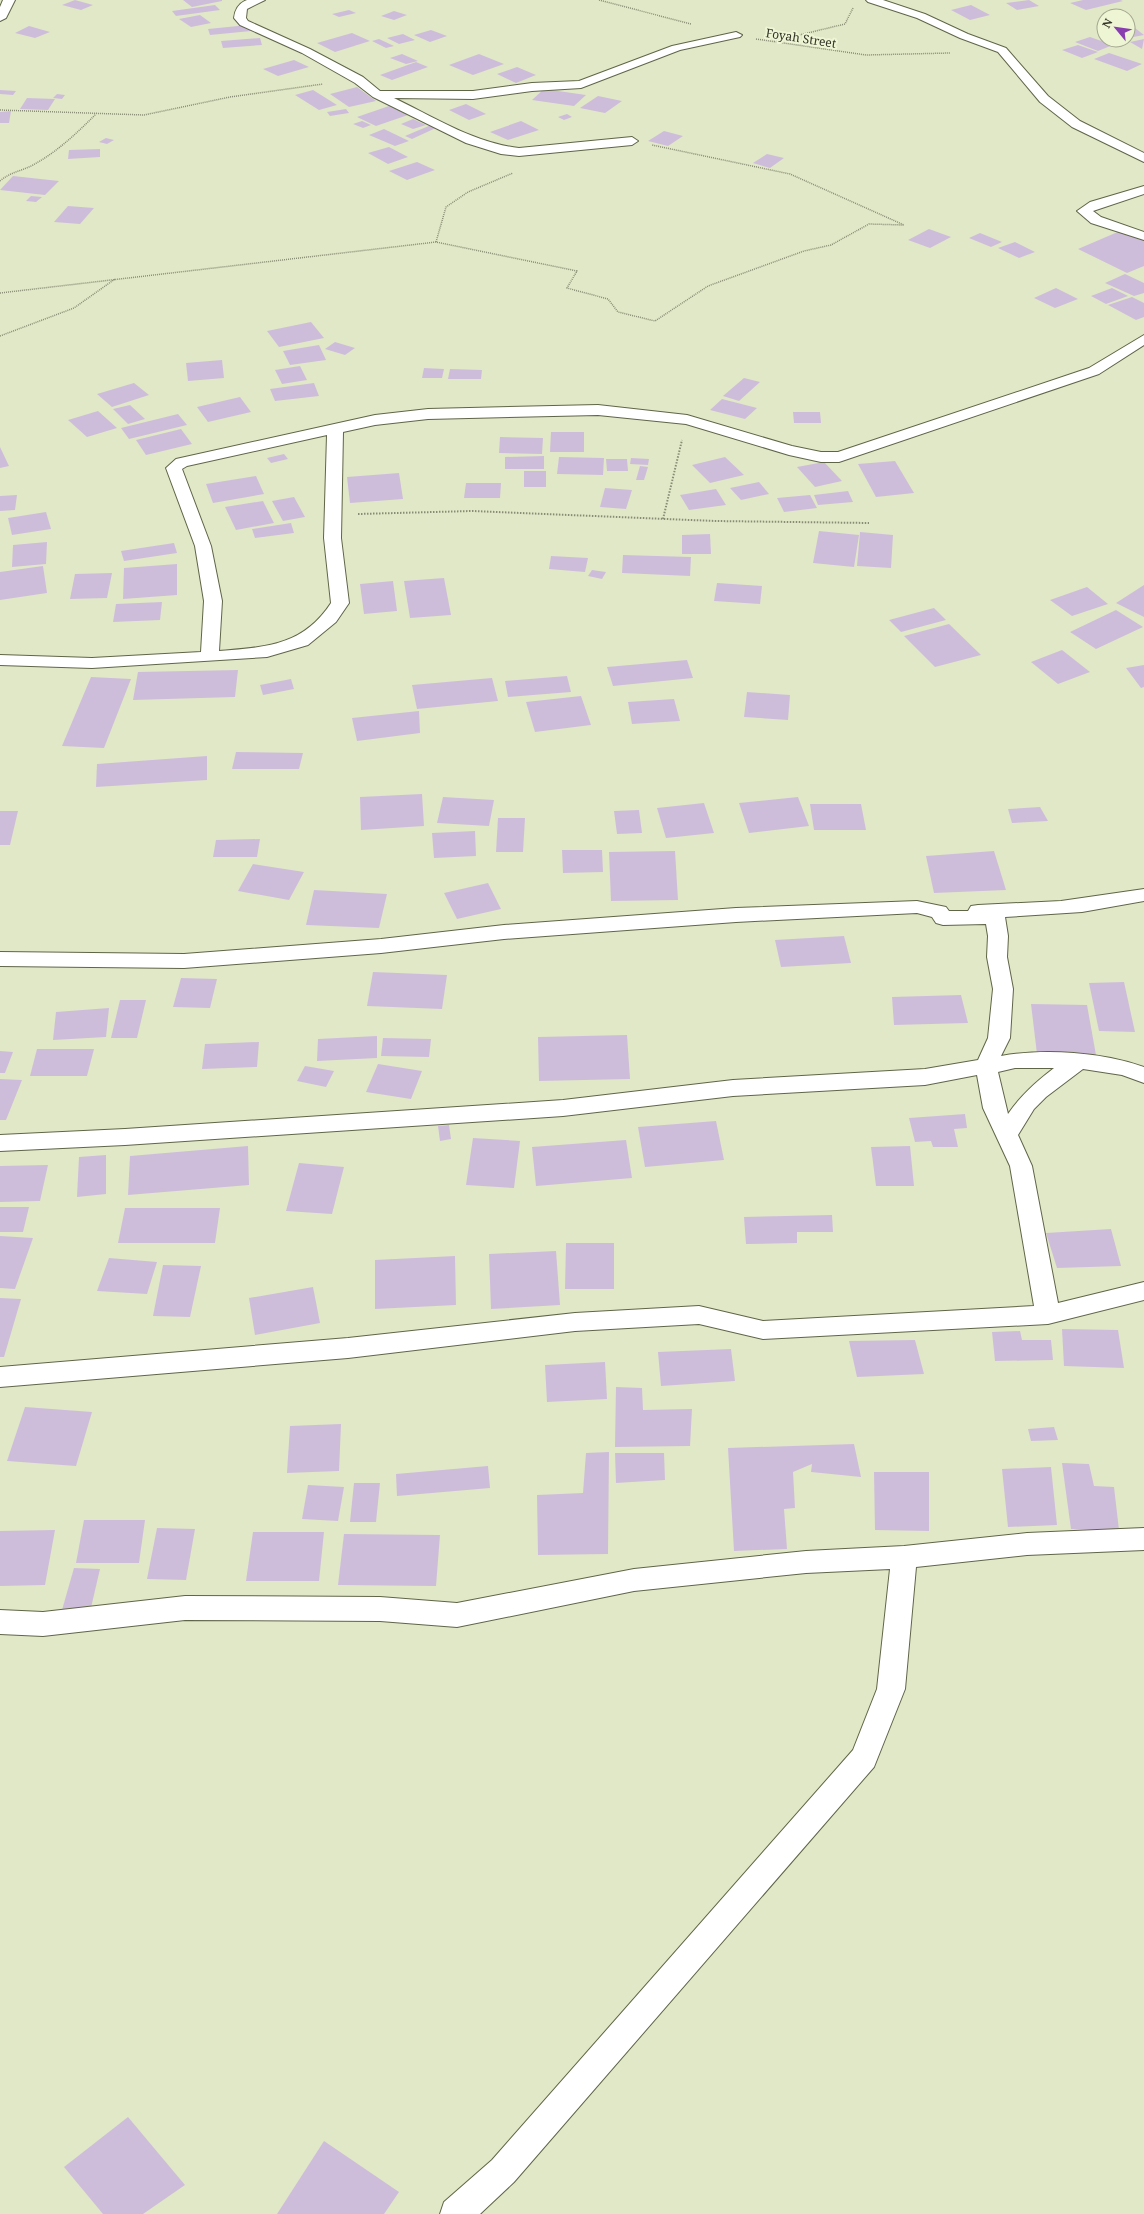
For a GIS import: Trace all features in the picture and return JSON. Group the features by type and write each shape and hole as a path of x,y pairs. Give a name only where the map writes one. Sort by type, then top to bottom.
{"street":[{"path":"0,18 9,0"},
{"path":"259,0 243,6 240,10 240,18 244,23 306,51 359,80 377,94 470,140 501,150 519,152 632,141"},
{"path":"872,0 921,16 964,36 1002,50 1044,99 1076,124 1144,158"},
{"path":"377,94 473,95 532,87 581,84 676,48 707,40 736,35"},
{"path":"1144,190 1095,205 1084,211 1096,220 1144,236"},
{"path":"210,657 213,601 203,546 174,468 177,465 375,420 428,414 598,410 687,420 789,450 821,457 839,457 1094,371 1144,339"},
{"path":"0,660 16,659 92,663 210,657 267,652 302,641 330,618 340,603 336,585 332,516 335,429"},
{"path":"0,959 184,962 381,946 504,932 736,915 909,907 939,912 1031,910 1124,900 1144,895"},
{"path":"939,912 943,918 995,917 998,936 997,957 1002,996 1000,1038 986,1066 994,1108 1021,1166 1028,1213 1048,1315"},
{"path":"0,1143 125,1137 563,1108 733,1088 925,1077 1015,1061 1079,1061 1125,1068 1144,1075"},
{"path":"1006,1135 1026,1104 1038,1092 1079,1061"},
{"path":"0,1377 348,1348 575,1322 699,1315 763,1330 1048,1315 1144,1291"},
{"path":"0,1622 42,1624 185,1608 380,1609 457,1615 634,1580 806,1562 904,1557 1027,1544 1144,1539"},
{"path":"456,2214 503,2171 864,1758 891,1689 904,1557"}],"path":[{"name":"Foyah Street","path":"599,0 687,22 712,32 772,42 866,55 951,53"},
{"path":"772,42 845,24 854,6"},
{"path":"0,110 144,115 230,97 359,80"},
{"path":"0,181 6,175 31,166 69,141 97,114"},
{"path":"0,294 115,279 436,242 577,271 567,288 608,299 618,312 655,321 708,286 804,251 831,245 869,224 904,225 790,174 632,141"},
{"path":"436,242 446,207 468,192 519,170"},
{"path":"0,336 74,308 115,279"},
{"path":"664,520 687,420"},
{"path":"332,516 393,512 592,515 664,520 869,523"}],"building":[{"path":"75,0 93,5 81,10 62,5"},
{"path":"183,0 222,0 222,1 192,7"},
{"path":"1029,0 1039,6 1017,10 1006,3"},
{"path":"1083,0 1123,1 1086,10 1070,3"},
{"path":"215,5 220,10 176,16 172,11"},
{"path":"971,5 990,15 970,20 951,10"},
{"path":"349,10 356,13 339,17 332,14"},
{"path":"394,11 407,15 394,20 381,16"},
{"path":"200,15 211,23 191,27 179,19"},
{"path":"248,25 251,31 210,35 208,29"},
{"path":"29,26 50,32 35,38 15,33"},
{"path":"1136,29 1144,35 1136,36"},
{"path":"431,30 447,36 430,42 414,35"},
{"path":"352,33 370,41 335,52 317,43"},
{"path":"403,34 415,40 399,44 387,38"},
{"path":"1090,37 1096,39 1096,48 1106,48 1098,51 1075,42"},
{"path":"260,38 262,45 223,48 221,41"},
{"path":"379,39 394,46 386,48 372,41"},
{"path":"1144,39 1142,49 1136,46 1136,41"},
{"path":"1078,45 1098,52 1082,58 1062,50"},
{"path":"1109,53 1142,64 1127,71 1094,59"},
{"path":"402,54 418,61 406,64 390,58"},
{"path":"479,54 504,64 473,75 449,65"},
{"path":"294,60 309,67 278,76 263,69"},
{"path":"416,62 428,67 392,80 380,75"},
{"path":"517,67 536,75 516,83 497,74"},
{"path":"357,87 376,101 349,107 330,94"},
{"path":"544,89 586,95 574,106 532,100"},
{"path":"0,90 16,91 13,95 0,94"},
{"path":"313,90 337,105 319,110 295,95"},
{"path":"57,94 65,95 62,99 53,98"},
{"path":"598,96 622,101 605,113 580,108"},
{"path":"27,98 55,99 48,110 20,109"},
{"path":"466,104 486,114 469,120 449,110"},
{"path":"389,106 408,115 376,126 357,117"},
{"path":"346,109 349,113 330,116 327,112"},
{"path":"11,111 9,123 0,123 0,112"},
{"path":"567,114 572,117 564,120 558,117"},
{"path":"413,119 426,125 413,129 401,124"},
{"path":"362,121 371,125 363,128 353,124"},
{"path":"521,121 539,130 508,140 490,132"},
{"path":"431,125 438,127 412,139 405,136"},
{"path":"384,129 409,141 395,146 369,135"},
{"path":"664,131 683,136 668,146 648,141"},
{"path":"106,138 114,140 107,144 99,142"},
{"path":"389,147 408,157 388,164 368,153"},
{"path":"100,149 100,157 68,159 69,150"},
{"path":"767,154 784,158 770,168 753,163"},
{"path":"417,162 435,170 407,180 389,171"},
{"path":"13,176 59,181 45,195 0,190"},
{"path":"31,196 42,197 36,202 26,201"},
{"path":"68,206 94,208 80,224 54,222"},
{"path":"1127,228 1144,235 1144,266 1127,273 1078,249"},
{"path":"929,229 951,237 930,248 908,240"},
{"path":"980,233 1002,242 991,247 969,238"},
{"path":"1015,242 1035,252 1019,258 998,248"},
{"path":"1125,274 1144,283 1144,293 1134,296 1105,283"},
{"path":"1056,288 1078,299 1055,308 1034,298"},
{"path":"1112,288 1128,296 1106,304 1091,296"},
{"path":"1132,297 1144,303 1144,317 1136,320 1108,305"},
{"path":"311,322 324,338 279,347 267,331"},
{"path":"335,342 355,348 345,355 325,349"},
{"path":"319,345 326,360 290,365 283,351"},
{"path":"222,360 224,378 188,381 186,363"},
{"path":"300,366 307,380 282,384 275,370"},
{"path":"424,368 444,369 442,378 422,378"},
{"path":"450,369 482,370 481,379 448,379"},
{"path":"744,378 760,382 739,401 723,396"},
{"path":"134,383 149,395 112,407 97,394"},
{"path":"314,383 319,396 275,401 270,389"},
{"path":"240,397 251,412 208,422 197,407"},
{"path":"722,399 757,408 745,419 710,410"},
{"path":"130,405 145,419 128,424 113,409"},
{"path":"98,411 117,428 87,437 68,420"},
{"path":"793,412 820,412 821,423 794,423"},
{"path":"178,414 187,425 129,439 121,428"},
{"path":"181,429 192,444 146,455 136,440"},
{"path":"551,432 584,432 584,452 550,452"},
{"path":"500,437 543,438 542,454 499,453"},
{"path":"0,447 9,466 0,468"},
{"path":"284,454 288,459 271,463 267,458"},
{"path":"544,456 544,469 505,469 505,457"},
{"path":"559,457 604,458 603,475 557,474"},
{"path":"725,457 744,475 710,483 692,465"},
{"path":"631,458 649,459 648,465 630,464"},
{"path":"606,459 627,459 628,471 607,471"},
{"path":"895,461 914,493 876,497 858,464"},
{"path":"824,462 842,481 815,487 797,467"},
{"path":"640,466 648,467 644,480 636,480"},
{"path":"524,471 546,471 546,487 524,487"},
{"path":"399,473 403,499 350,503 347,477"},
{"path":"256,476 264,494 213,503 206,484"},
{"path":"759,482 769,494 741,500 730,488"},
{"path":"466,483 501,483 500,498 464,498"},
{"path":"605,488 632,490 626,509 600,507"},
{"path":"716,489 726,505 689,510 680,495"},
{"path":"848,491 853,502 818,505 814,495"},
{"path":"17,495 15,510 0,511 0,496"},
{"path":"810,495 817,508 784,512 777,498"},
{"path":"294,497 305,517 283,521 272,501"},
{"path":"263,501 274,523 236,530 225,507"},
{"path":"46,512 51,529 12,535 8,518"},
{"path":"291,523 294,533 255,538 252,529"},
{"path":"819,531 859,535 854,567 813,563"},
{"path":"860,532 893,535 891,568 857,566"},
{"path":"710,534 711,554 682,554 682,535"},
{"path":"47,542 46,564 12,567 13,545"},
{"path":"174,543 177,553 124,561 121,551"},
{"path":"623,555 691,557 690,576 622,573"},
{"path":"551,556 588,558 585,572 549,569"},
{"path":"177,564 177,595 123,599 124,568"},
{"path":"43,566 47,593 0,600 0,572"},
{"path":"592,570 606,572 602,579 588,576"},
{"path":"112,573 107,598 70,599 75,574"},
{"path":"444,578 451,615 410,618 404,581"},
{"path":"393,581 397,611 364,614 360,584"},
{"path":"717,583 762,586 760,604 714,601"},
{"path":"1144,585 1144,617 1116,603"},
{"path":"1087,587 1108,604 1072,616 1050,600"},
{"path":"162,602 160,620 113,622 116,604"},
{"path":"934,608 946,620 901,632 889,620"},
{"path":"1116,610 1143,627 1096,649 1070,632"},
{"path":"949,624 981,655 935,667 904,636"},
{"path":"1062,650 1090,672 1058,684 1031,662"},
{"path":"687,660 693,678 613,686 607,667"},
{"path":"1144,665 1144,687 1141,688 1126,668"},
{"path":"238,670 235,697 133,700 138,672"},
{"path":"567,676 571,692 508,697 505,681"},
{"path":"91,677 131,679 104,748 62,746"},
{"path":"492,678 498,701 417,709 412,685"},
{"path":"291,679 294,689 263,695 260,685"},
{"path":"747,692 790,695 788,720 744,717"},
{"path":"581,696 591,725 535,732 526,702"},
{"path":"674,699 680,721 632,724 628,702"},
{"path":"419,711 420,733 357,741 352,718"},
{"path":"236,752 303,753 299,769 232,769"},
{"path":"207,756 207,780 96,787 97,764"},
{"path":"422,794 424,826 361,830 360,797"},
{"path":"443,797 494,800 489,826 437,823"},
{"path":"798,797 809,826 749,833 739,803"},
{"path":"704,803 714,833 666,838 657,808"},
{"path":"810,804 861,804 866,830 814,830"},
{"path":"1040,807 1048,821 1012,823 1008,809"},
{"path":"639,810 642,833 617,834 614,811"},
{"path":"0,811 18,811 10,845 0,845"},
{"path":"498,818 525,818 523,852 496,852"},
{"path":"475,831 476,856 434,858 432,833"},
{"path":"260,839 257,857 213,857 216,840"},
{"path":"562,850 602,850 603,872 563,873"},
{"path":"675,851 678,900 611,901 609,852"},
{"path":"994,851 1006,890 934,893 926,856"},
{"path":"253,864 304,872 289,900 238,891"},
{"path":"488,883 501,909 457,919 444,893"},
{"path":"314,890 387,894 379,928 306,925"},
{"path":"844,936 851,963 781,967 775,940"},
{"path":"373,972 447,975 442,1009 367,1006"},
{"path":"181,978 217,979 210,1008 173,1007"},
{"path":"1124,982 1135,1032 1099,1031 1089,983"},
{"path":"961,995 968,1023 894,1025 892,997"},
{"path":"120,1000 146,1000 137,1038 111,1038"},
{"path":"1031,1004 1087,1005 1096,1055 1037,1054"},
{"path":"109,1008 106,1037 53,1040 56,1012"},
{"path":"627,1035 630,1079 539,1081 538,1037"},
{"path":"377,1036 377,1058 317,1061 318,1039"},
{"path":"383,1038 431,1039 429,1057 381,1056"},
{"path":"259,1042 257,1067 202,1069 205,1044"},
{"path":"37,1049 94,1049 87,1076 30,1076"},
{"path":"0,1051 13,1052 5,1073 0,1073"},
{"path":"378,1064 422,1071 411,1099 366,1092"},
{"path":"305,1066 334,1071 326,1087 297,1081"},
{"path":"0,1079 22,1080 6,1120 0,1120"},
{"path":"965,1114 967,1128 954,1129 958,1147 933,1147 931,1141 915,1142 909,1118"},
{"path":"716,1121 724,1160 645,1167 638,1127"},
{"path":"449,1125 451,1139 440,1141 438,1126"},
{"path":"473,1138 520,1141 514,1188 466,1185"},
{"path":"626,1140 632,1178 536,1186 532,1147"},
{"path":"248,1146 249,1185 128,1195 130,1156"},
{"path":"910,1146 914,1186 876,1186 871,1147"},
{"path":"106,1155 106,1194 77,1197 79,1157"},
{"path":"299,1163 344,1167 332,1214 286,1211"},
{"path":"48,1165 40,1201 0,1202 0,1166"},
{"path":"0,1207 29,1207 23,1232 0,1232"},
{"path":"125,1208 220,1208 215,1243 118,1243"},
{"path":"832,1215 833,1232 797,1232 797,1243 746,1244 744,1217"},
{"path":"1111,1229 1121,1266 1057,1268 1046,1233"},
{"path":"0,1236 33,1238 15,1289 0,1288"},
{"path":"566,1243 614,1243 614,1289 565,1289"},
{"path":"556,1251 560,1305 491,1309 489,1254"},
{"path":"455,1256 456,1305 375,1309 375,1260"},
{"path":"109,1258 157,1262 147,1294 97,1291"},
{"path":"163,1265 201,1266 190,1317 153,1316"},
{"path":"313,1287 320,1323 255,1335 249,1298"},
{"path":"0,1298 21,1299 4,1357 0,1357"},
{"path":"1062,1329 1118,1330 1124,1368 1064,1366"},
{"path":"1020,1331 1022,1340 1051,1340 1053,1360 995,1361 992,1332"},
{"path":"915,1340 924,1374 857,1377 849,1341"},
{"path":"731,1349 735,1381 661,1386 658,1352"},
{"path":"605,1362 607,1399 547,1402 545,1365"},
{"path":"616,1387 642,1388 643,1410 692,1409 690,1446 615,1447"},
{"path":"25,1407 92,1412 76,1466 7,1461"},
{"path":"341,1424 339,1471 287,1473 290,1426"},
{"path":"1054,1427 1058,1440 1031,1441 1028,1429"},
{"path":"854,1444 861,1477 811,1472 812,1464 793,1472 795,1508 784,1509 787,1549 734,1551 728,1448"},
{"path":"609,1452 608,1554 538,1555 537,1495 583,1493 586,1453"},
{"path":"615,1453 664,1453 665,1480 616,1483"},
{"path":"1062,1463 1089,1464 1094,1486 1114,1487 1119,1530 1071,1529"},
{"path":"488,1466 490,1488 397,1496 396,1474"},
{"path":"1051,1467 1057,1525 1008,1527 1002,1469"},
{"path":"874,1472 929,1472 929,1531 875,1530"},
{"path":"354,1483 380,1483 376,1522 350,1522"},
{"path":"308,1485 344,1487 338,1521 302,1519"},
{"path":"84,1520 145,1520 139,1563 76,1563"},
{"path":"157,1528 195,1529 186,1580 147,1579"},
{"path":"55,1530 45,1585 0,1586 0,1531"},
{"path":"253,1532 324,1532 319,1581 246,1581"},
{"path":"344,1534 440,1535 436,1586 338,1585"},
{"path":"74,1568 100,1569 90,1612 62,1610"},
{"path":"128,2117 185,2185 143,2214 103,2214 64,2167"},
{"path":"324,2141 399,2192 384,2214 277,2214"}]}
